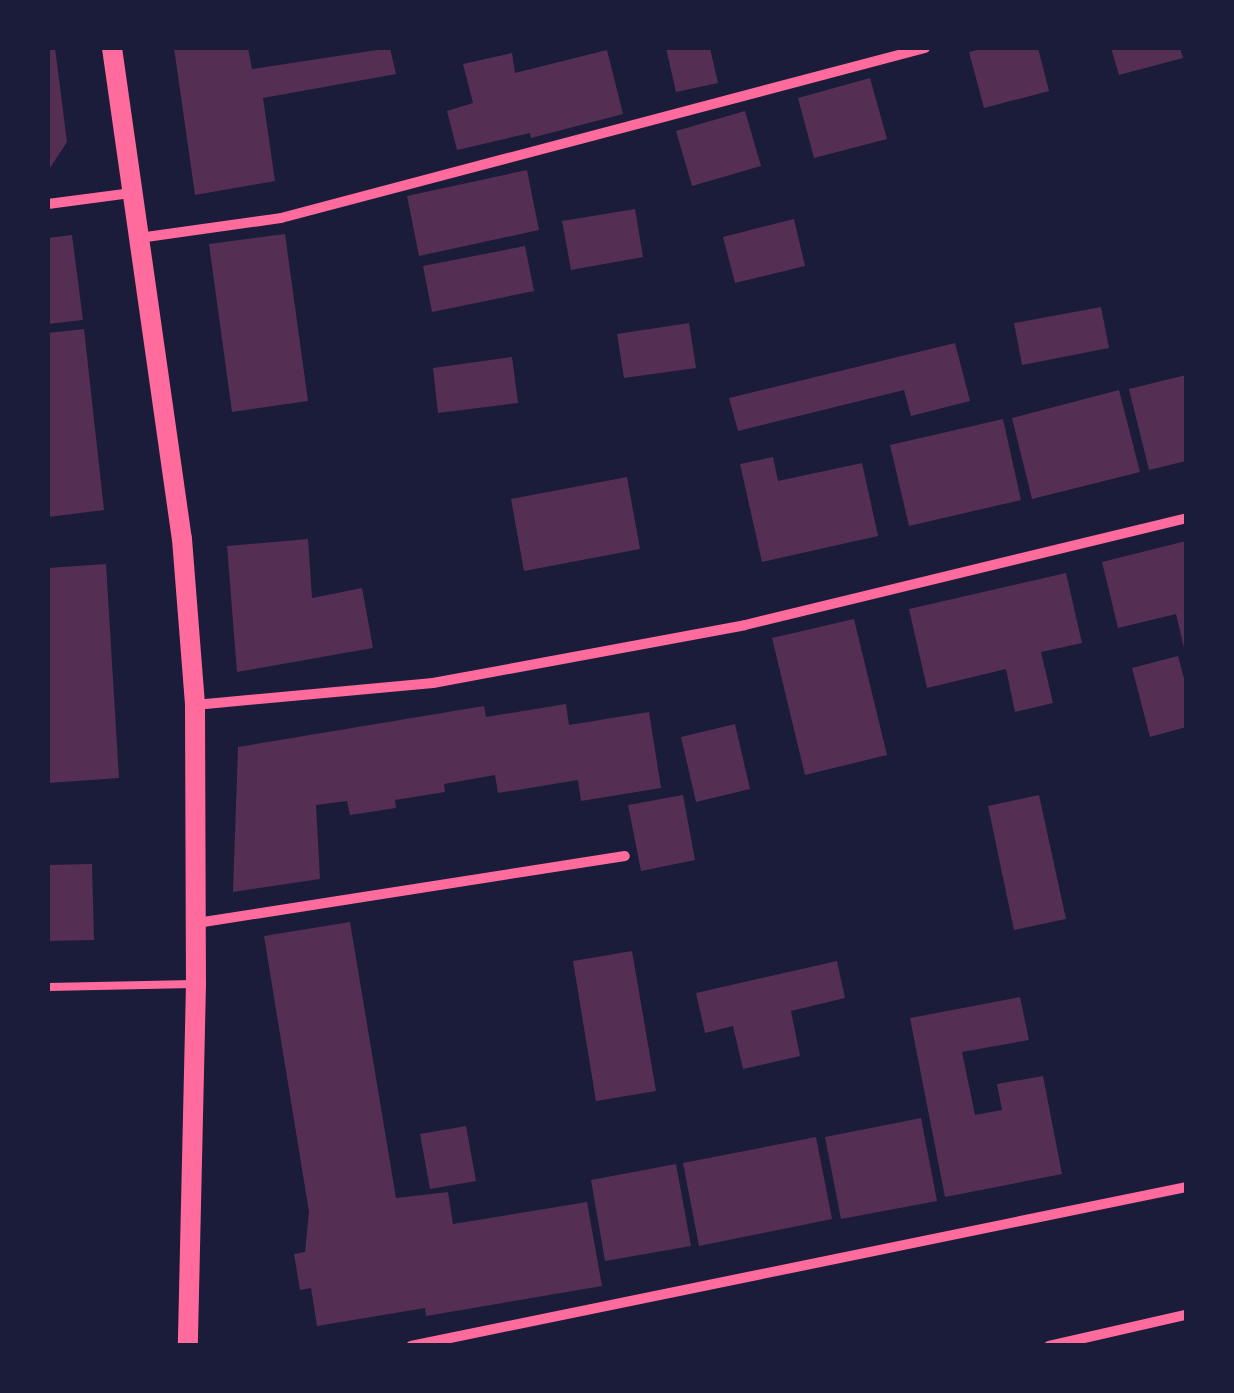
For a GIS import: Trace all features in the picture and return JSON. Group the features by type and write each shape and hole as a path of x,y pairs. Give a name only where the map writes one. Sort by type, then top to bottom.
{"main road":[{"path":"112,48 182,538 195,705 196,984 188,1345"}],"street":[{"path":"138,238 281,218 925,48"},
{"path":"48,204 132,192"},
{"path":"195,705 433,683 745,626 1186,518"},
{"path":"196,923 624,856"},
{"path":"411,1346 1186,1187"},
{"path":"1049,1346 1186,1315"}],"lane":[{"path":"48,987 196,984"}],"building":[{"path":"48,48 55,48 67,142 48,171"},
{"path":"174,48 248,48 252,69 390,48 396,74 263,98 275,181 195,195"},
{"path":"666,48 710,48 718,83 676,92"},
{"path":"986,48 1038,48 1049,91 984,108 969,52"},
{"path":"1111,48 1180,48 1183,58 1119,75"},
{"path":"607,50 623,114 531,138 530,133 457,150 447,111 473,103 463,64 512,53 515,73"},
{"path":"870,78 887,139 814,158 798,98"},
{"path":"745,111 761,166 692,186 676,131"},
{"path":"527,170 539,230 419,256 407,196"},
{"path":"635,209 643,257 571,270 562,221"},
{"path":"794,219 805,266 735,283 723,237"},
{"path":"285,234 308,401 232,412 209,244"},
{"path":"72,235 83,320 48,324 48,238"},
{"path":"525,246 534,291 432,312 423,266"},
{"path":"1101,307 1109,348 1022,365 1014,323"},
{"path":"689,323 696,368 624,378 617,334"},
{"path":"84,329 104,510 48,517 48,333"},
{"path":"955,343 970,401 911,416 904,390 738,431 729,398"},
{"path":"512,357 518,403 438,413 433,368"},
{"path":"1186,375 1186,461 1149,470 1129,389"},
{"path":"1119,390 1140,472 1032,499 1012,418"},
{"path":"1003,419 1021,500 909,526 890,445"},
{"path":"773,457 778,481 862,463 878,536 762,562 740,464"},
{"path":"627,477 640,549 524,571 511,499"},
{"path":"308,539 312,598 362,588 373,648 237,672 227,546"},
{"path":"1186,541 1185,652 1176,614 1118,628 1102,562"},
{"path":"106,564 119,778 48,783 48,568"},
{"path":"1066,573 1082,643 1041,652 1053,703 1015,712 1006,669 927,688 909,609"},
{"path":"854,619 887,755 805,775 772,638"},
{"path":"1178,656 1186,686 1186,727 1150,737 1132,668"},
{"path":"566,704 569,725 649,712 661,788 581,801 578,780 498,793 495,775 444,784 445,792 395,800 396,808 350,815 347,801 316,805 320,879 233,892 238,747 484,706 486,717"},
{"path":"735,724 750,789 696,802 681,737"},
{"path":"683,795 695,860 641,871 628,805"},
{"path":"1039,795 1066,919 1014,930 988,806"},
{"path":"92,864 94,940 48,941 48,865"},
{"path":"350,922 396,1198 448,1192 453,1224 587,1202 602,1286 426,1316 425,1308 317,1326 311,1288 300,1290 294,1254 305,1252 309,1212 264,936"},
{"path":"632,951 656,1091 596,1101 573,961"},
{"path":"837,961 845,998 791,1011 800,1056 743,1069 733,1026 705,1033 696,993"},
{"path":"1020,997 1029,1040 962,1052 975,1115 1002,1110 997,1084 1043,1076 1062,1174 945,1197 910,1018"},
{"path":"921,1118 937,1201 841,1219 825,1137"},
{"path":"466,1126 476,1181 430,1189 420,1134"},
{"path":"816,1137 832,1219 699,1246 683,1163"},
{"path":"676,1164 691,1246 605,1261 591,1180"}]}
